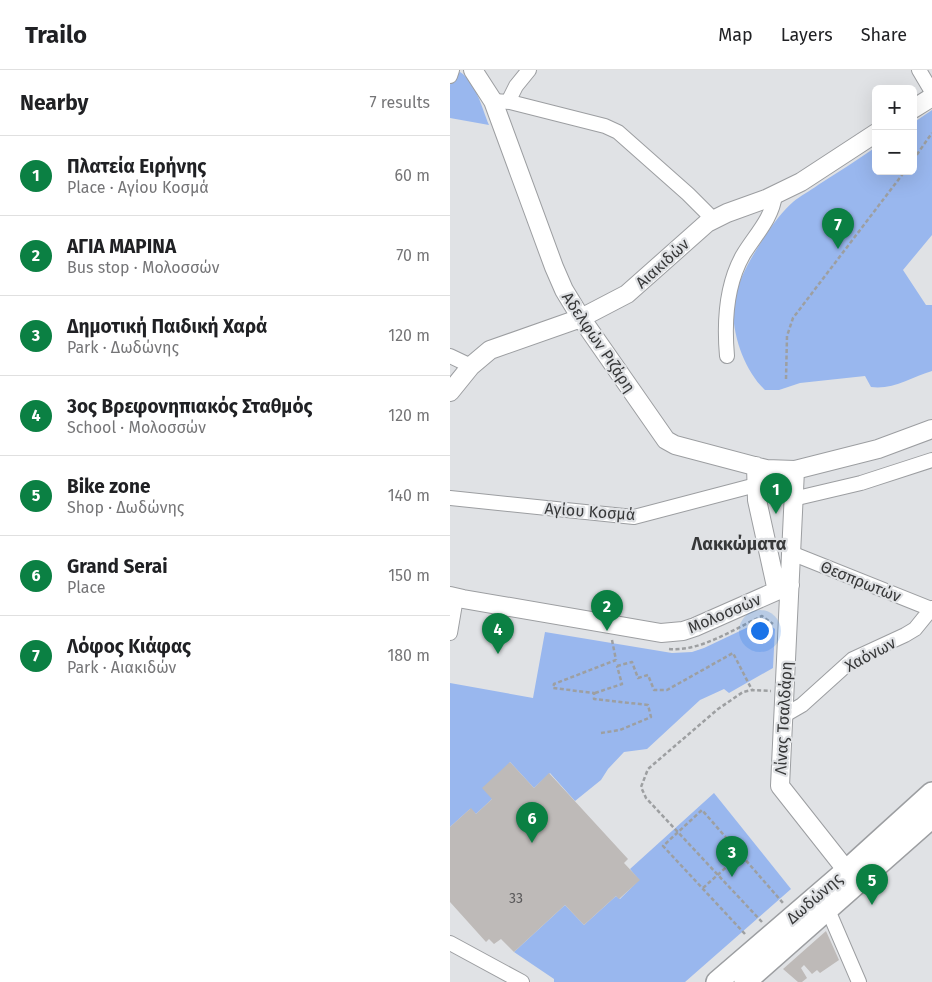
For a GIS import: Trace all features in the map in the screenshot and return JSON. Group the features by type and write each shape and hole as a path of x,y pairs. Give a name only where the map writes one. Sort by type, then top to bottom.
{"main road":[{"name":"Δωδώνης","path":"745,982 828,910 852,877 932,793"},
{"name":"Δωδώνης","path":"718,982 794,916 931,825"}],"street":[{"path":"450,76 452,70"},
{"name":"Αδελφών Ριζάρη","path":"473,70 501,101 554,267 564,290 580,318 666,440 675,445 756,466"},
{"path":"501,101 529,70"},
{"path":"919,70 932,92"},
{"path":"917,106 932,97"},
{"path":"501,101 605,126 618,132 688,194 712,219"},
{"name":"Αιακιδών","path":"450,392 471,366 490,350 580,318 627,294 712,219 727,212 751,205 801,182 872,136"},
{"path":"727,356 726,317 733,280 744,254 770,216 775,195"},
{"path":"450,356 471,366"},
{"path":"784,588 757,500 756,466 780,470 795,470 878,449 932,429"},
{"path":"793,499 861,483 932,460"},
{"path":"784,588 791,553 795,470"},
{"name":"Αγίου Κοσμά","path":"450,498 634,517 756,485"},
{"name":"Θεσπρωτών","path":"791,553 931,609"},
{"name":"Μολοσσών","path":"453,597 662,633 683,631 695,627 784,588"},
{"name":"Λίνας Τσαλδάρη","path":"784,588 781,788 852,877"},
{"path":"450,633 453,597"},
{"name":"Χαόνων","path":"783,716 802,706 853,659 915,629 931,609"},
{"path":"828,910 859,982"},
{"path":"450,944 522,982"}],"path":[{"path":"917,154 932,133"},
{"path":"786,379 787,336 793,318 902,175"},
{"path":"663,648 679,650 694,647 762,616 777,628"},
{"path":"616,660 554,684 553,688 594,693 622,684 612,640 620,641"},
{"path":"617,666 632,662 638,678 648,675 654,690 667,690 733,653 752,690"},
{"path":"773,934 640,788 648,769 718,709 743,692 752,690 775,691"},
{"path":"594,693 594,699 648,705 651,717 620,730 601,733"},
{"path":"757,948 663,846 702,810 794,916"},
{"path":"703,888 741,854"}],"shaded area":[{"path":"460,72 466,76 474,89 489,125 450,118 450,85 453,75"},
{"path":"932,110 932,235 903,270 926,305 932,305 932,371 887,387 871,387 865,376 800,383 779,390 765,390 750,371 744,359 739,346 734,320 733,308 738,285 751,259 767,232 793,202 872,150 872,175 917,175 917,120"},
{"path":"763,620 775,629 773,668 729,693 724,689 700,700 647,749 624,752 608,769 601,780 575,801 550,773 534,788 510,762 492,799 476,814 470,809 450,827 450,683 533,698 545,632 672,653 692,652"},
{"path":"714,793 791,889 685,982 554,982 554,979 514,952 565,905 584,925 616,896 620,899 639,880 630,869"}],"building":[{"path":"510,762 534,788 549,773 628,859 624,863 640,880 619,899 616,896 584,925 565,905 514,952 501,939 494,944 489,939 486,942 450,902 450,827 471,808 476,814 492,799 482,788"},
{"path":"826,931 839,960 820,973 817,970 812,974 804,965 801,968 807,978 802,982 798,982 783,969"}],"place":[{"name":"Λόφος Κιάφας","path":"838,249"},
{"name":"Πλατεία Ειρήνης","path":"776,514"},
{"name":"ΑΓΙΑ ΜΑΡΙΝΑ","path":"607,631"},
{"name":"3ος Βρεφονηπιακός Σταθμός","path":"498,654"},
{"name":"Grand Serai","path":"532,843"},
{"name":"Δημοτική Παιδική Χαρά","path":"732,877"},
{"name":"Bike zone","path":"872,905"}],"district":[{"name":"Λακκώματα","path":"739,544"}]}
